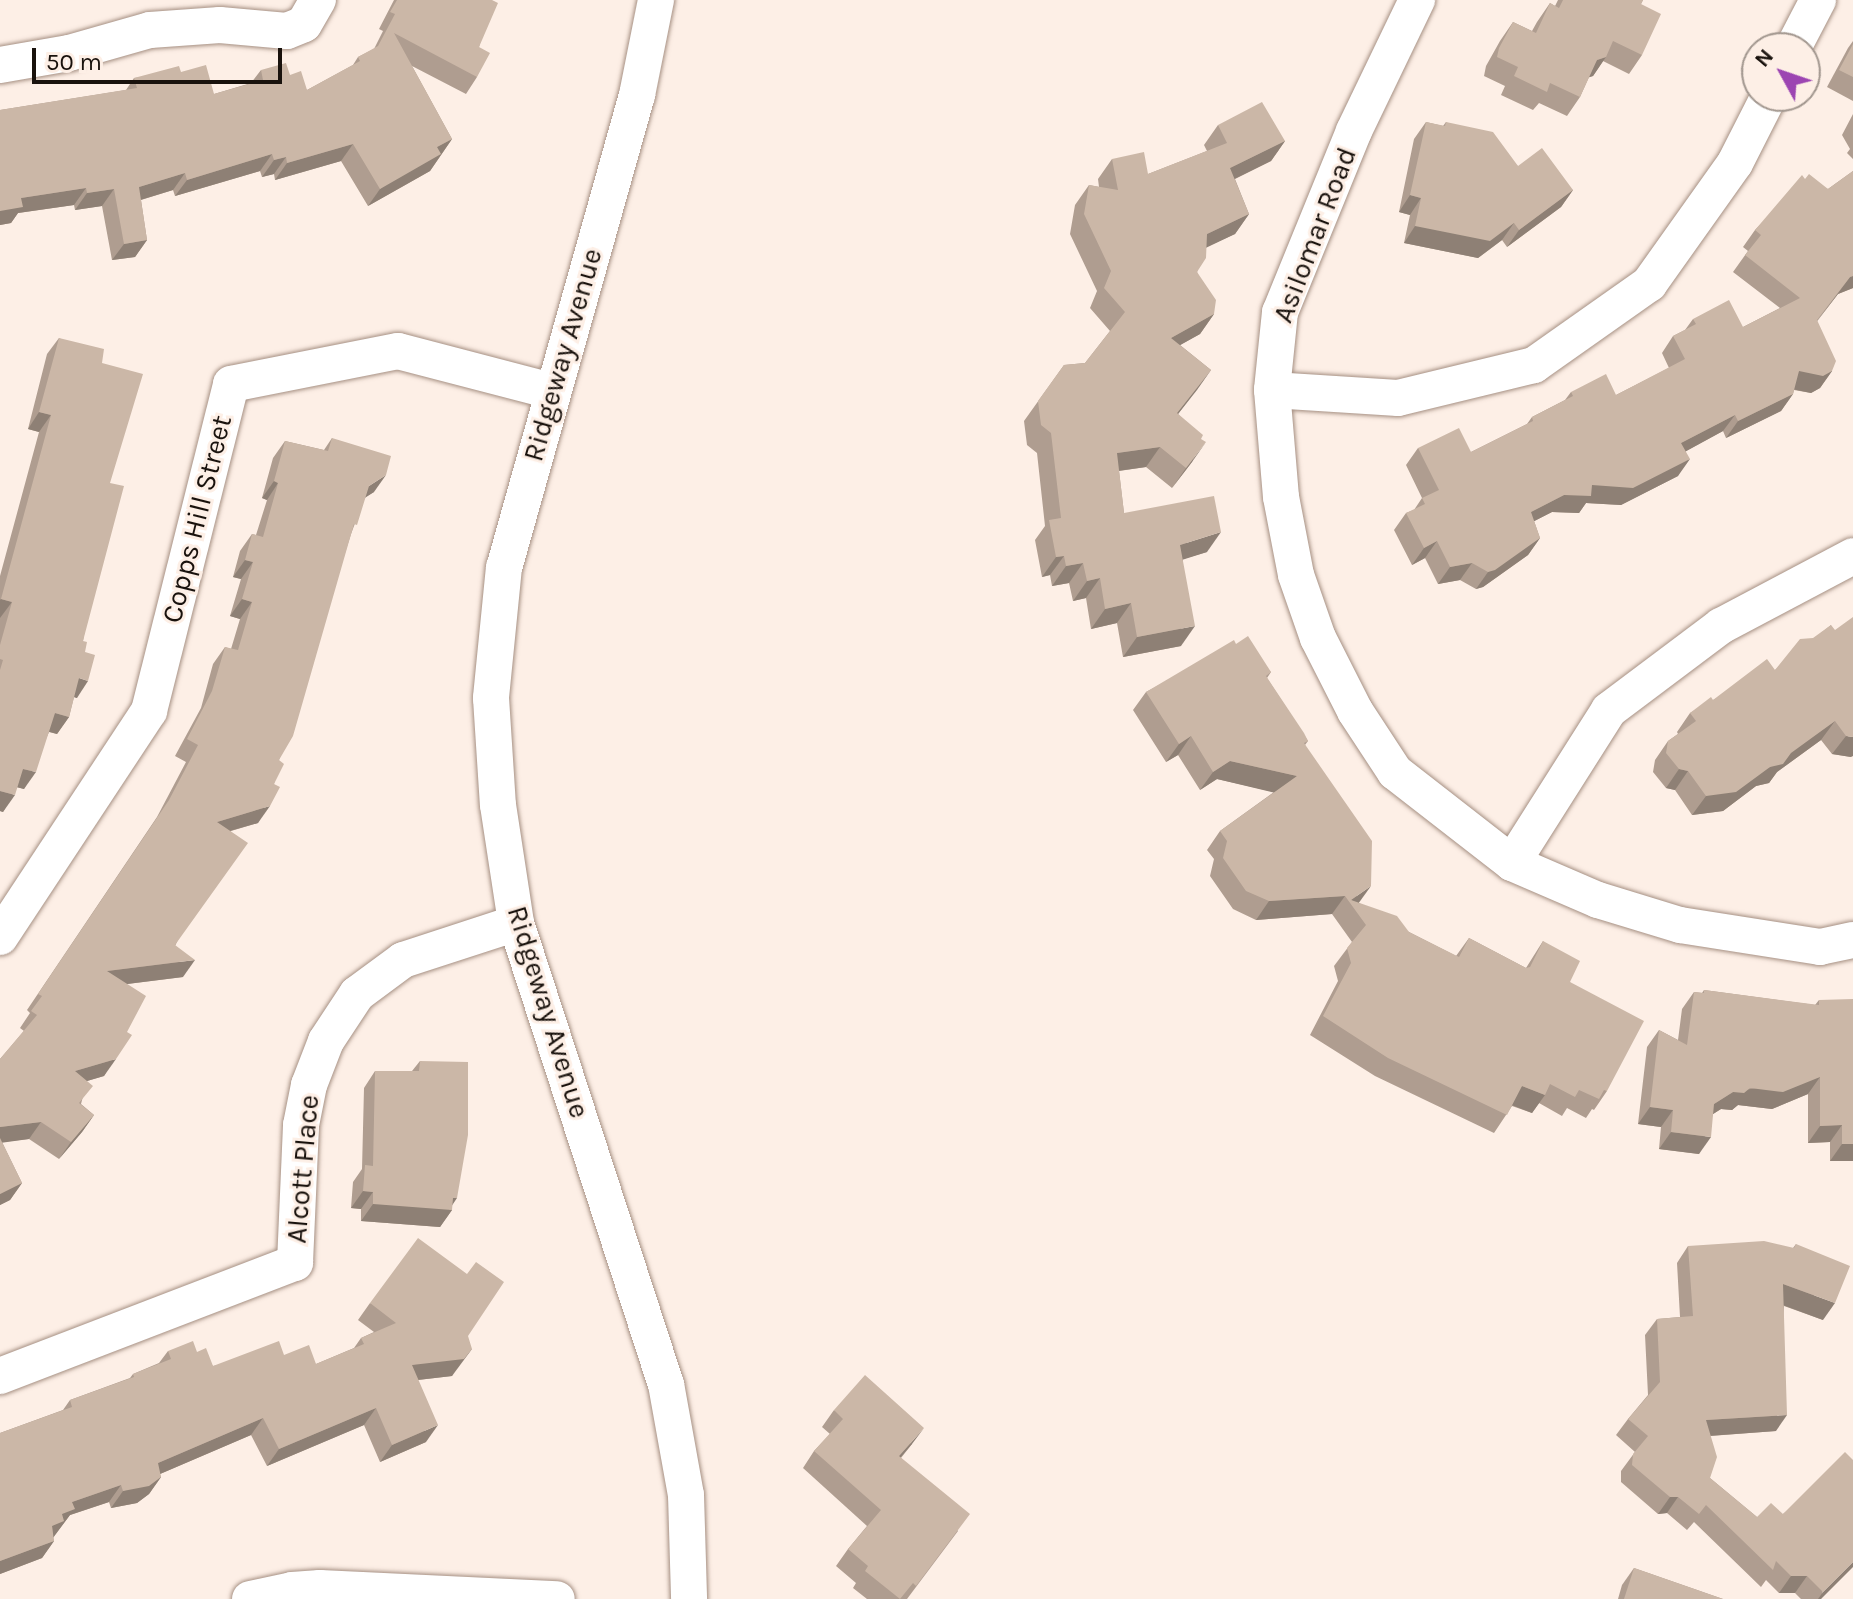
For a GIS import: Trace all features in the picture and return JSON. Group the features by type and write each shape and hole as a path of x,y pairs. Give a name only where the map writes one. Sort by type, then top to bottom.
{"street":[{"path":"0,65 69,53 150,30 220,25 287,31 304,24 318,0"},
{"name":"Ridgeway Avenue","path":"656,0 637,95 504,567 491,698 498,805 516,923 666,1384 686,1495 689,1599"},
{"name":"Asilomar Road","path":"1417,0 1354,131 1280,312 1272,390 1281,497 1296,575 1318,638 1355,711 1395,772 1512,863 1598,900 1680,925 1820,947 1853,940"},
{"path":"1801,32 1818,0"},
{"path":"1272,390 1398,398 1534,365 1649,284 1735,163 1761,112"},
{"name":"Copps Hill Street","path":"0,937 149,711 231,384 398,351 552,391"},
{"path":"1512,863 1609,710 1721,626 1853,556"},
{"name":"Alcott Place","path":"0,1376 295,1263 301,1125 309,1085 326,1041 357,994 403,960 516,923"},
{"path":"250,1599 320,1588 557,1599"}],"building":[{"path":"397,0 492,0 498,3 479,47 490,53 477,77 394,33 452,139 437,147 441,154 380,189 353,144 287,163 286,157 274,160 272,154 187,180 185,173 139,187 147,240 124,244 114,189 87,193 86,188 21,198 23,207 0,211 0,110 137,88 134,78 179,66 181,72 206,65 214,94 263,80 261,70 286,63 290,75 301,71 307,90 360,61 358,57 378,46 395,14 390,12"},
{"path":"1563,0 1643,0 1641,4 1661,14 1642,55 1613,41 1606,57 1597,60 1580,97 1550,83 1547,92 1514,76 1518,67 1497,57 1513,22 1536,33 1550,3 1559,8"},
{"path":"1853,44 1853,77 1839,70"},
{"path":"1262,102 1285,141 1230,168 1249,214 1207,234 1206,258 1197,272 1216,300 1214,314 1171,338 1211,370 1177,413 1203,435 1201,439 1206,442 1186,468 1160,447 1117,453 1124,513 1214,496 1221,532 1180,545 1195,626 1137,637 1131,603 1105,609 1100,578 1087,581 1083,563 1066,566 1064,556 1056,557 1049,520 1061,518 1051,433 1041,425 1038,401 1064,365 1085,363 1125,312 1104,288 1111,271 1084,214 1089,185 1118,190 1112,159 1144,152 1148,174 1227,143 1218,125"},
{"path":"1426,122 1445,126 1446,122 1493,132 1518,166 1542,148 1573,190 1519,230 1514,223 1490,241 1415,226 1421,198 1410,195"},
{"path":"1853,171 1853,276 1817,320 1836,361 1832,371 1823,376 1799,371 1793,394 1738,421 1735,415 1681,443 1690,459 1633,488 1592,485 1591,496 1564,495 1531,512 1540,538 1495,570 1488,572 1472,563 1450,567 1437,541 1424,548 1406,513 1425,504 1422,498 1439,490 1418,448 1459,428 1471,452 1533,421 1532,417 1573,396 1571,392 1606,374 1616,395 1685,359 1673,336 1696,324 1693,319 1729,300 1743,327 1800,298 1745,255 1761,235 1755,230 1802,175 1805,179 1809,174 1828,189"},
{"path":"59,338 104,349 102,363 143,374 110,483 124,486 83,641 87,642 85,652 95,655 88,681 79,678 69,717 55,713 36,772 23,769 15,795 0,791 0,670 3,660 0,659 0,645 12,602 1,599 51,415 39,412"},
{"path":"332,438 391,456 386,475 369,486 357,525 354,524 293,736 279,760 284,764 274,784 280,787 270,806 217,822 248,843 175,945 195,960 107,971 146,996 127,1032 132,1035 116,1059 75,1071 93,1086 79,1103 94,1115 71,1142 41,1122 0,1127 0,1059 37,1015 31,1011 42,996 38,994 169,800 198,745 187,739 212,691 225,647 238,650 252,602 242,599 253,562 245,560 252,534 263,537 278,483 274,481 285,441 328,451"},
{"path":"1853,617 1853,737 1846,736 1835,721 1791,753 1783,764 1770,767 1736,792 1706,796 1688,771 1679,769 1666,753 1668,741 1696,721 1690,713 1711,697 1713,700 1767,659 1775,670 1800,639 1813,638 1831,625 1835,630"},
{"path":"1248,636 1271,672 1266,676 1304,733 1308,741 1304,743 1372,841 1371,886 1351,900 1397,916 1409,932 1459,957 1469,938 1526,968 1530,967 1543,941 1580,961 1570,982 1644,1021 1607,1091 1604,1090 1599,1099 1579,1090 1575,1097 1550,1084 1545,1095 1522,1086 1507,1115 1388,1058 1323,1016 1351,963 1347,948 1366,925 1345,896 1269,901 1246,891 1223,858 1227,841 1220,831 1297,776 1230,761 1213,772 1191,736 1179,744 1146,692 1234,640 1236,644"},
{"path":"1704,990 1819,1005 1819,1000 1853,999 1853,1144 1842,1144 1842,1125 1820,1126 1820,1077 1783,1092 1750,1088 1744,1093 1733,1092 1714,1104 1711,1137 1671,1132 1673,1110 1650,1107 1659,1030 1687,1045 1694,992 1704,993"},
{"path":"420,1061 468,1062 468,1135 452,1210 373,1204 373,1192 363,1191 365,1165 373,1166 375,1071 419,1071"},
{"path":"0,1138 22,1183 0,1194"},
{"path":"418,1238 467,1274 476,1262 504,1282 468,1336 472,1349 464,1359 412,1365 438,1425 392,1445 376,1408 279,1449 263,1418 158,1463 161,1477 149,1486 123,1491 121,1485 72,1502 75,1509 62,1514 64,1521 52,1526 54,1541 0,1561 0,1433 72,1407 70,1400 134,1377 133,1374 171,1359 168,1351 193,1341 197,1352 206,1348 213,1366 279,1341 284,1355 309,1345 316,1364 364,1344 361,1338 396,1323 370,1303"},
{"path":"1764,1241 1794,1248 1796,1244 1850,1266 1835,1303 1783,1284 1787,1415 1706,1420 1717,1457 1710,1478 1757,1517 1771,1503 1783,1514 1845,1452 1853,1460 1853,1562 1823,1592 1807,1576 1791,1576 1776,1561 1773,1570 1706,1505 1699,1514 1678,1497 1670,1497 1632,1465 1633,1454 1648,1436 1628,1419 1660,1382 1657,1319 1693,1316 1688,1246"},
{"path":"865,1375 924,1428 899,1456 970,1514 916,1586 913,1583 900,1599 865,1571 868,1566 848,1549 881,1510 814,1451 843,1419 834,1410"},
{"path":"1634,1568 1723,1599 1624,1599"}]}
